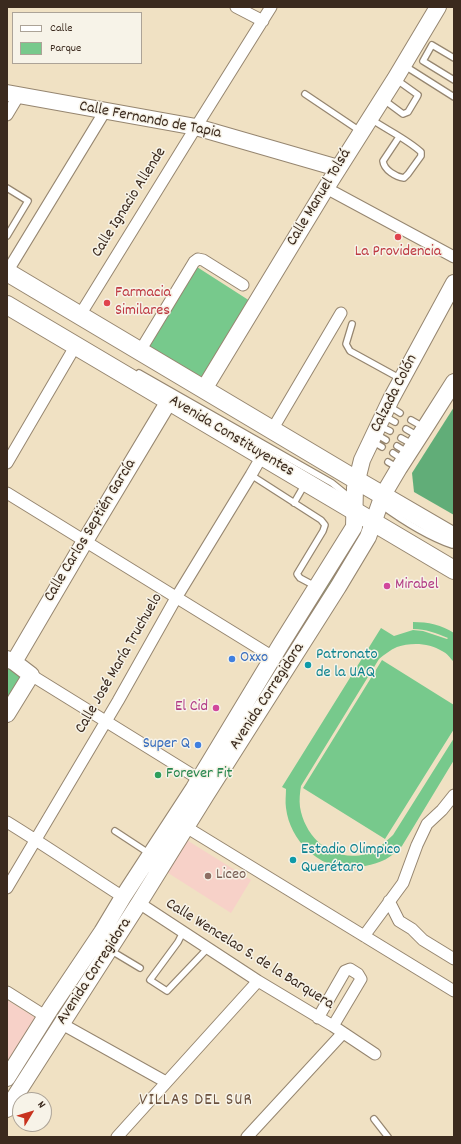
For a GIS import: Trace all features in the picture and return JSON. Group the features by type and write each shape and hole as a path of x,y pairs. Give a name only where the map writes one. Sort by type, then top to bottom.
{"main road":[{"name":"Calle Manuel Tolsá","path":"198,389 395,79 438,7"},
{"name":"Calle Fernando de Tapia","path":"13,94 196,127 338,168"},
{"name":"Avenida Constituyentes","path":"7,272 140,351 198,389 272,430 454,570"},
{"name":"Calzada Colón","path":"365,501 362,460 383,431 402,379 454,283"},
{"name":"Avenida Constituyentes","path":"7,305 306,482 365,501 454,537"},
{"name":"Avenida Corregidora","path":"7,1078 199,779 354,528 365,501 454,382"},
{"name":"Calle Carlos Septién García","path":"11,660 169,401"},
{"name":"Avenida Corregidora","path":"7,1109 139,903 368,537 365,501"},
{"path":"7,714 31,675 11,660"}],"street":[{"path":"236,7 263,21"},
{"name":"Calle Ignacio Allende","path":"80,315 271,7"},
{"path":"7,115 13,94"},
{"path":"7,272 105,111"},
{"path":"326,188 454,257"},
{"path":"140,351 194,262 198,259 203,260 243,285"},
{"path":"272,430 341,313"},
{"path":"7,463 76,345"},
{"name":"Calle José María Truchuelo","path":"7,888 106,722 176,598 252,475 262,456"},
{"path":"7,493 273,657"},
{"path":"31,675 199,779"},
{"path":"364,936 403,883 417,845 427,824 442,810 454,795"},
{"path":"7,822 36,839 50,850 123,896"},
{"path":"186,827 454,991"},
{"path":"389,901 399,921 412,929 423,940 454,959"},
{"name":"Calle Wencelao S. de la Barquera","path":"139,903 258,981 375,1054"},
{"path":"318,1018 345,971 350,969 358,974 361,979 332,1026"},
{"path":"116,1137 258,981"},
{"path":"7,992 46,1016"},
{"path":"62,1024 166,1082"},
{"path":"247,1137 342,1034"}],"lane":[{"path":"454,58 432,46 423,61 454,80"},
{"path":"403,65 454,96"},
{"path":"382,98 403,114 408,112 418,95 395,79"},
{"path":"305,94 361,132"},
{"path":"369,118 399,137 422,152 421,156 404,178 386,169 384,165 384,161 399,137"},
{"path":"7,188 28,201 7,236"},
{"path":"352,324 346,344 350,350 402,379"},
{"path":"131,368 332,483 435,539 454,545"},
{"path":"198,389 365,501"},
{"path":"405,447 411,420"},
{"path":"252,475 321,520 325,525 323,531 297,574 300,578 317,588"},
{"path":"294,503 306,482"},
{"path":"115,831 151,854"},
{"path":"183,932 178,942 150,980 167,991 208,948"},
{"path":"109,950 140,968"},
{"path":"374,1119 388,1137"}],"shaded area":[{"name":"Liceo","path":"185,839 251,880 231,913 165,871"},
{"path":"7,1000 36,1018 7,1063"}],"green space":[{"path":"197,267 250,301 205,380 148,348"},
{"path":"454,407 454,515 414,492 412,473"},
{"path":"354,536 357,539 293,646 289,641"},
{"path":"413,622 435,624 454,633 454,662 445,653 437,648 420,644 402,645 379,659 301,786 300,807 303,818 314,838 322,846 342,855 354,856 370,853 381,846 393,835 454,738 454,760 402,846 394,854 381,862 356,868 341,867 329,864 308,851 293,831 286,808 286,789 282,787 381,628 394,636 413,630 423,631 447,639 448,638 435,633 413,629"},
{"path":"382,660 454,705 454,729 385,839 303,788"},
{"path":"7,666 22,677 7,706"}],"place":[{"name":"La Providencia","path":"398,237"},
{"name":"Farmacia Similares","path":"107,303"},
{"name":"Mirabel","path":"387,586"},
{"name":"Oxxo","path":"232,659"},
{"name":"Patronato de la UAQ","path":"308,665"},
{"name":"El Cid","path":"216,708"},
{"name":"Super Q","path":"198,745"},
{"name":"Forever Fit","path":"158,775"},
{"name":"Estadio Olimpico Querétaro","path":"293,860"},
{"name":"Liceo","path":"208,876"}],"district":[{"name":"VILLAS DEL SUR","path":"196,1102"}]}
